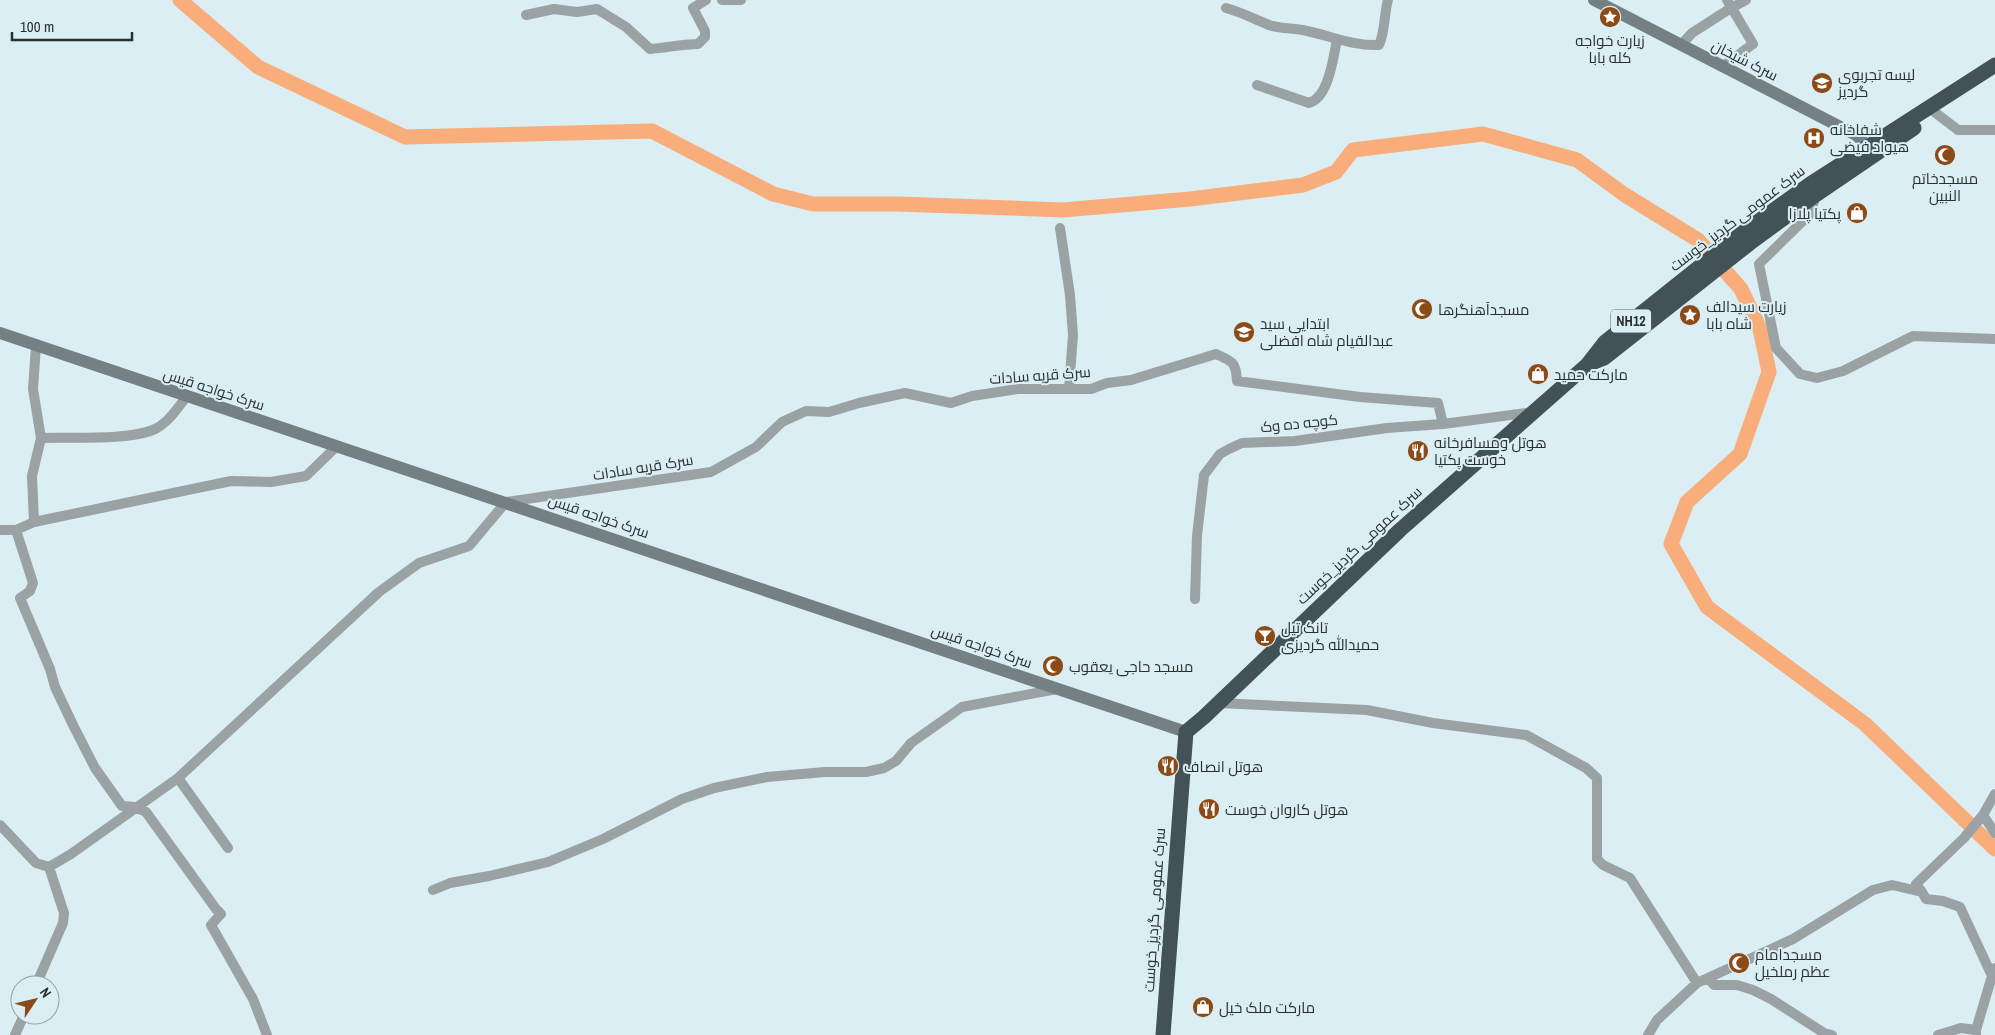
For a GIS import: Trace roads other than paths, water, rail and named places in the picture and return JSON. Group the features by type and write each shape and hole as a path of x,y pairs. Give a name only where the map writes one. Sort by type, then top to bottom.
{"highway":[{"name":"سرک عمومی گردیز_خوست","path":"1746,238 1816,194 1872,150 1932,110 1995,64"},
{"name":"سرک عمومی گردیز_خوست","path":"1932,110 1995,76"},
{"name":"سرک عمومی گردیز_خوست","path":"1163,1035 1186,732 1400,530 1587,365 1605,342 1684,287 1810,184 1872,150"}],"street":[{"path":"526,15 554,9 577,12 597,9 626,28 650,48 663,48 672,45 698,44 705,37 705,31 693,8 706,0"},
{"path":"722,0 741,0"},
{"path":"1226,8 1270,25 1307,31 1362,45 1378,45 1382,38 1384,14 1388,0"},
{"name":"سرک شیخان","path":"1594,0 1856,135 1872,150"},
{"path":"1681,45 1692,33 1735,3 1752,44 1722,67"},
{"path":"1257,85 1309,103 1313,101 1324,90 1337,40"},
{"path":"1932,110 1958,130 1995,130"},
{"path":"1816,194 1810,214 1759,264 1776,348 1800,374 1817,378 1843,371 1913,336 1995,339"},
{"path":"1060,228 1070,296 1073,335 1069,389"},
{"name":"سرک خواجه قیس","path":"0,333 1186,732"},
{"path":"34,522 32,476 41,438 33,389 36,346"},
{"name":"سرک قریه سادات","path":"506,502 711,472 756,447 782,422 806,411 829,412 905,393 951,403 972,396 1018,389 1091,389 1107,383 1131,380 1216,354 1232,362 1236,368 1237,381 1360,397 1438,404 1443,424"},
{"path":"41,438 138,435 158,427 176,412 186,396"},
{"name":"کوچه ده وک","path":"1195,599 1197,536 1204,475 1220,454 1242,443 1295,441 1387,428 1443,424 1534,412"},
{"path":"0,530 16,530 34,522 231,481 271,482 306,476 337,446"},
{"path":"0,825 36,863 49,867 72,854 178,778 379,592 419,563 469,546 506,502"},
{"path":"16,530 33,583 30,591 20,598 50,669 55,687 95,768 122,806 135,807 146,812 221,914 211,925 253,999 267,1035"},
{"path":"433,890 450,883 548,862 603,840 682,799 714,788 767,777 825,772 866,772 884,768 896,761 911,742 962,707 1059,689"},
{"path":"1218,703 1367,710 1433,723 1526,735 1586,768 1597,778 1597,858 1603,865 1630,878 1697,983"},
{"path":"178,778 228,848"},
{"path":"1938,1035 1961,1028 1976,1033 1993,972 1960,907 1926,898 1916,884 1964,838 1983,815 1995,794"},
{"path":"1983,815 1995,833"},
{"path":"40,975 63,923 64,913 49,867"},
{"path":"1648,1035 1657,1020 1697,983 1793,939 1873,890 1892,885 1922,892"},
{"path":"1708,978 1714,985 1737,985 1772,999 1824,1034 1832,1035"}],"waterway":[{"path":"180,0 258,67 405,137 652,131 773,194 813,204 898,204 1063,210 1190,199 1303,185 1336,172 1353,150 1483,134 1577,160 1625,195 1698,240 1741,289 1760,329 1769,372 1740,454 1687,502 1671,544 1707,607 1865,724 1995,849"}],"place":[{"name":"زیارت خواجه کله بابا","path":"1610,17"},
{"name":"لیسه تجربوی گردیز","path":"1822,83"},
{"name":"شفاخانه هیواد فیضی","path":"1814,138"},
{"name":"مسجدخاتم النبین","path":"1945,155"},
{"name":"پکتیا پلازا","path":"1857,213"},
{"name":"مسجدآهنگرها","path":"1422,309"},
{"name":"زیارت سیدالف شاه بابا","path":"1690,315"},
{"name":"ابتدایی سید عبدالقیام شاه افضلی","path":"1244,332"},
{"name":"مارکت حمید","path":"1538,374"},
{"name":"هوتل ومسافرخانه خوست پکتیا","path":"1418,451"},
{"name":"تانک تیل حمیدالله گردیزی","path":"1265,636"},
{"name":"مسجد حاجی یعقوب","path":"1053,666"},
{"name":"هوتل انصاف","path":"1168,766"},
{"name":"هوتل کاروان خوست","path":"1209,809"},
{"name":"مسجدامام عظم رملخیل","path":"1739,963"},
{"name":"مارکت ملک خیل","path":"1203,1007"}]}
